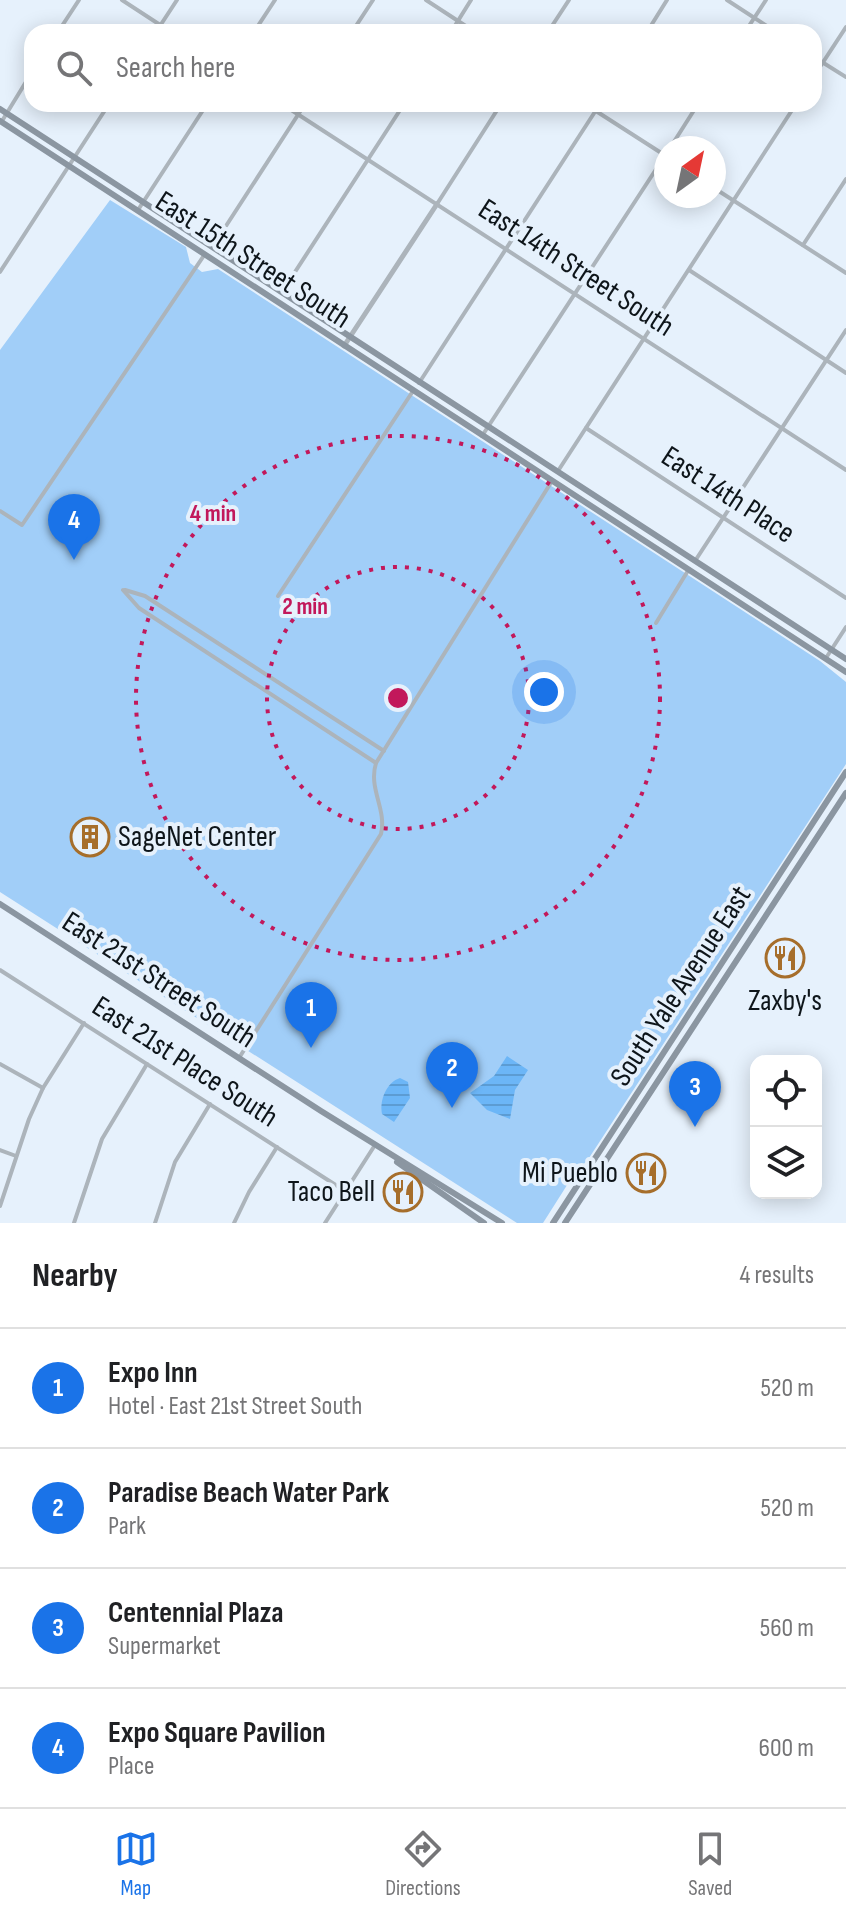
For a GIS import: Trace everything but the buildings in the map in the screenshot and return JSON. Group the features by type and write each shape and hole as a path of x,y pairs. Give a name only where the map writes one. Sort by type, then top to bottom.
{"main road":[{"name":"East 15th Street South","path":"3,111 557,473"},
{"name":"East 15th Street South","path":"0,122 552,481"},
{"path":"205,254 213,247"},
{"path":"276,300 282,292"},
{"path":"413,391 419,383"},
{"path":"846,659 557,473 552,481 846,672"},
{"path":"689,569 695,561"},
{"name":"South Yale Avenue East","path":"553,1223 846,772"},
{"name":"South Yale Avenue East","path":"565,1223 846,793"},
{"path":"823,807 833,813"},
{"name":"East 21st Street South","path":"0,904 502,1223"},
{"path":"756,912 764,918"},
{"path":"716,972 725,978"},
{"path":"686,1020 694,1025"},
{"path":"645,1081 654,1087"},
{"name":"East 21st Street South","path":"375,1145 435,1191 484,1223"}],"street":[{"path":"63,24 79,0"},
{"path":"122,0 158,24"},
{"path":"161,24 177,0"},
{"path":"259,24 275,0"},
{"path":"357,24 373,0"},
{"path":"426,0 463,24"},
{"path":"456,24 471,0"},
{"path":"553,24 569,0"},
{"path":"652,24 667,0"},
{"path":"727,0 763,24"},
{"path":"750,24 766,0"},
{"path":"846,27 823,63 846,77"},
{"path":"0,122 3,111 24,83"},
{"path":"0,272 104,112"},
{"path":"138,210 202,112"},
{"name":"East 14th Street South","path":"296,112 846,470"},
{"path":"282,292 399,112"},
{"path":"344,346 496,112"},
{"path":"419,383 595,112"},
{"path":"598,112 654,147"},
{"path":"678,136 693,112"},
{"path":"557,473 791,112"},
{"path":"213,247 299,114"},
{"path":"482,436 654,173"},
{"path":"803,245 846,179"},
{"path":"726,196 846,273"},
{"path":"0,511 22,525 205,254"},
{"path":"689,270 846,373"},
{"path":"695,561 846,330"},
{"path":"278,596 413,391"},
{"name":"East 14th Place","path":"586,428 846,598"},
{"path":"239,1058 381,834 383,816 374,788 376,763 552,481"},
{"path":"656,623 689,569"},
{"path":"376,763 139,608 123,590 145,596 384,751"},
{"path":"826,658 846,627"},
{"name":"East 21st Place South","path":"0,970 345,1191"},
{"path":"0,1206 43,1088 84,1023"},
{"path":"0,1064 43,1088"},
{"path":"74,1223 102,1139 147,1064"},
{"path":"155,1223 175,1162 210,1104"},
{"path":"325,1223 375,1145"},
{"path":"234,1223 277,1147"},
{"path":"0,1150 16,1156"}],"shaded area":[{"path":"110,200 186,247 190,263 202,272 218,269 820,661 846,682 846,764 589,1158 569,1182 543,1223 517,1223 0,892 0,350"},
{"path":"507,1056 528,1070 515,1090 510,1119 487,1110 470,1093 494,1076"},
{"path":"400,1078 408,1082 410,1098 394,1122 382,1114 382,1103 388,1087"}],"place":[{"name":"Expo Square Pavilion","path":"74,560"},
{"name":"SageNet Center","path":"90,837"},
{"name":"Zaxby's","path":"785,958"},
{"name":"Expo Inn","path":"311,1048"},
{"name":"Paradise Beach Water Park","path":"452,1108"},
{"name":"Centennial Plaza","path":"695,1127"},
{"name":"Mi Pueblo","path":"646,1173"},
{"name":"Taco Bell","path":"403,1192"}]}
